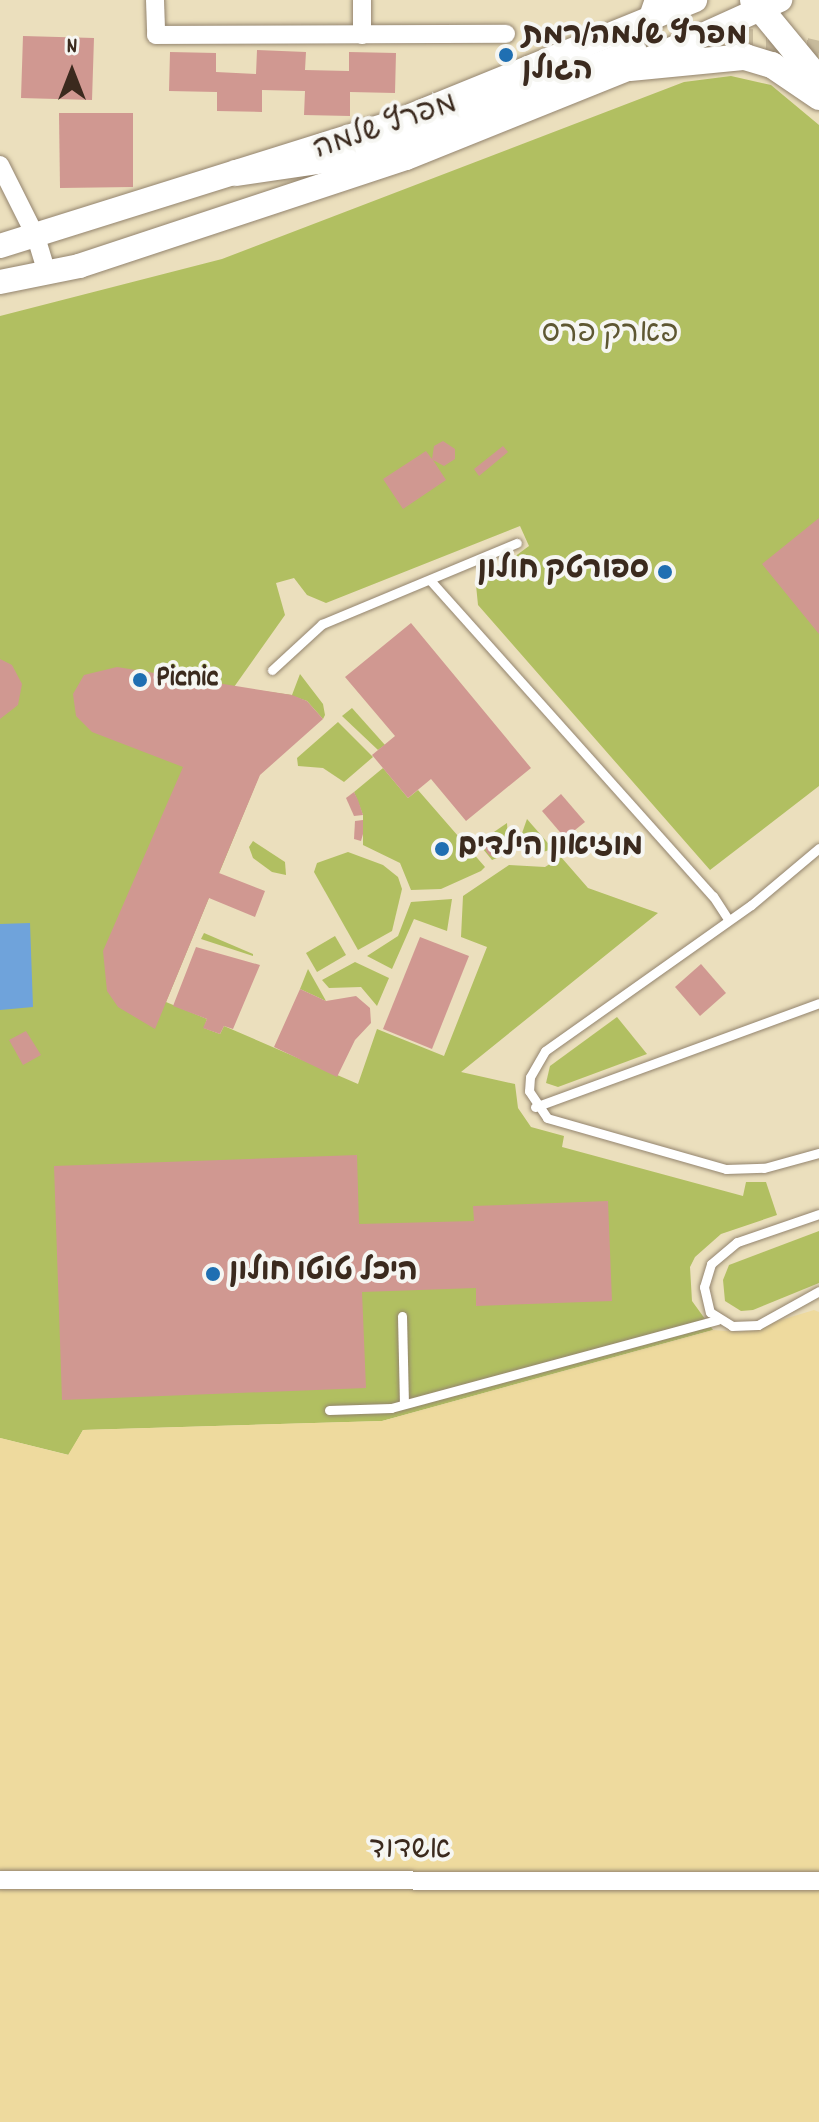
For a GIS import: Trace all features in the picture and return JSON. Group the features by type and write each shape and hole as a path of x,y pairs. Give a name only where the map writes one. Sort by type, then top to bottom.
{"main road":[{"path":"764,3 819,80"},
{"path":"236,173 372,153 632,60 745,57 772,65 819,97"}],"street":[{"path":"155,0 156,35 506,34"},
{"path":"362,0 362,35"},
{"name":"מפרץ שלמה","path":"0,246 395,122 654,10 695,0"},
{"name":"מפרץ שלמה","path":"0,282 46,270 79,266 406,158 764,3"},
{"path":"0,165 36,237 46,270"},
{"name":"אשדוד","path":"0,1880 819,1881"}],"lane":[{"path":"272,670 322,624 517,543"},
{"path":"430,580 713,896 728,919"},
{"path":"819,848 728,919 545,1051 530,1077 535,1107 563,1125 726,1169 764,1168 819,1153"},
{"path":"535,1107 819,1003"},
{"path":"717,1320 704,1287 711,1264 737,1242 819,1214"},
{"path":"329,1410 404,1404 717,1320 732,1326 758,1325 819,1291"},
{"path":"402,1316 404,1404"}],"green space":[{"name":"פארק פרס","path":"731,76 771,85 819,125 819,786 710,870 478,605 476,585 529,546 520,526 326,603 307,595 294,578 276,583 285,615 234,687 292,695 300,674 323,704 325,715 323,719 307,701 292,696 166,1002 207,1019 204,1028 220,1034 224,1026 358,1084 377,1029 444,1056 487,947 461,937 463,896 509,865 545,867 561,857 588,888 658,913 461,1072 515,1084 518,1108 531,1127 564,1136 562,1147 743,1196 746,1182 766,1182 777,1215 721,1234 695,1257 690,1267 692,1301 713,1330 382,1421 83,1430 69,1455 0,1438 0,316 222,259 684,82"},
{"path":"352,708 385,745 378,750 342,716"},
{"path":"338,722 373,757 344,782 323,768 298,766 297,758"},
{"path":"383,768 408,798 418,790 485,867 481,871 441,889 411,890 400,863 363,845 363,815 354,792"},
{"path":"527,819 553,849 536,854 525,847 521,836"},
{"path":"507,823 509,853 492,860 478,843"},
{"path":"253,841 285,862 286,875 272,872 253,858 249,847"},
{"path":"348,852 383,865 398,877 402,889 392,931 358,950 314,872 317,863"},
{"path":"452,899 447,931 414,919 392,969 367,956 398,936 411,902"},
{"path":"204,933 253,954 253,956 201,939"},
{"path":"335,936 346,955 317,972 306,953"},
{"path":"355,962 389,978 377,1006 361,987 329,988 322,980"},
{"path":"308,969 326,1001 300,989"},
{"path":"617,1017 647,1054 558,1087 546,1083 550,1066"},
{"path":"819,1231 819,1283 753,1310 741,1311 725,1301 723,1280 729,1265"}],"sand":[{"path":"814,1310 819,1312 819,2122 0,2122 0,1438 68,1455 83,1430 382,1421 713,1330 741,1332"}],"water":[{"path":"30,923 33,1007 0,1010 0,924"}],"building":[{"path":"23,36 94,38 92,100 21,98"},
{"path":"257,50 306,52 305,70 349,71 349,52 396,53 395,93 350,92 350,116 304,115 305,91 262,90 262,112 217,111 217,92 169,91 170,52 216,53 216,72 256,74"},
{"path":"59,113 133,113 133,187 60,188"},
{"path":"443,441 455,449 455,459 444,466 433,460 446,480 403,509 383,479 426,451 432,459 434,446"},
{"path":"503,446 508,452 479,476 474,469"},
{"path":"819,518 819,634 762,564"},
{"path":"411,623 531,768 466,821 431,779 408,798 372,755 395,736 345,677"},
{"path":"0,659 12,665 22,684 18,705 0,719"},
{"path":"117,667 292,695 307,701 323,719 260,775 219,873 265,891 255,917 209,898 155,1029 118,1007 107,991 103,951 183,767 92,732 76,716 73,694 84,675"},
{"path":"354,792 363,815 354,816 346,798"},
{"path":"561,794 585,822 565,838 542,811"},
{"path":"363,820 361,841 354,839 355,821"},
{"path":"496,835 504,838 507,846 504,854 496,857 488,854 485,846 488,838"},
{"path":"420,937 469,956 432,1049 383,1029"},
{"path":"196,947 260,965 233,1029 224,1026 220,1034 203,1028 207,1019 173,1006"},
{"path":"701,964 726,993 700,1016 675,987"},
{"path":"300,989 326,1001 356,996 370,1008 371,1023 355,1040 337,1077 274,1047"},
{"path":"26,1031 41,1055 23,1065 9,1040"},
{"path":"357,1155 359,1224 474,1221 473,1206 608,1201 612,1301 476,1306 476,1288 362,1292 366,1388 62,1400 54,1166"}],"tunnel":[{"path":"688,43 767,42 819,54"}],"place":[{"name":"מפרץ שלמה/רמת הגולן","path":"506,55"},
{"name":"ספורטק חולון","path":"665,572"},
{"name":"Picnic","path":"140,680"},
{"name":"מוזיאון הילדים","path":"442,849"},
{"name":"היכל טוטו חולון","path":"213,1274"}]}
